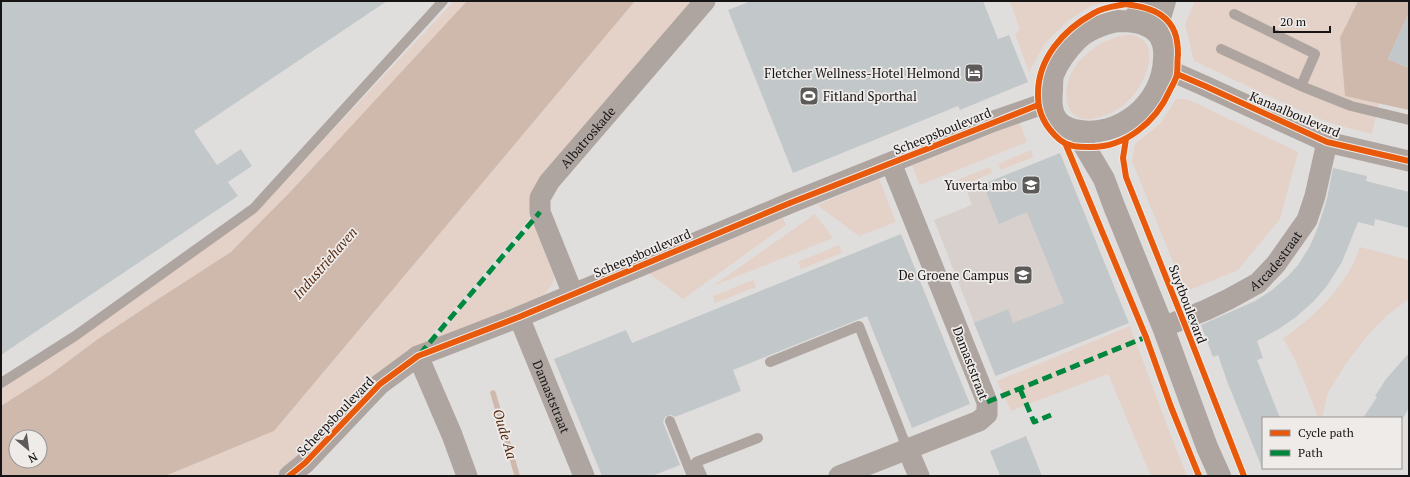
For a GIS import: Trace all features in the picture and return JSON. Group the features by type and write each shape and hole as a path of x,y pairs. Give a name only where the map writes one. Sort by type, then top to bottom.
{"street":[{"name":"Albatroskade","path":"573,294 540,212 540,198 549,182 705,1"},
{"path":"1132,21 1147,1"},
{"path":"1156,31 1165,1"},
{"path":"1118,21 1132,21 1145,24 1156,31 1162,40 1165,52 1164,68 1157,88 1148,102 1130,120 1108,130 1096,132 1065,128 1054,117 1050,101 1053,76 1067,52 1078,39 1090,30 1103,24 1118,21"},
{"name":"Kanaalboulevard","path":"1164,68 1327,142 1409,161"},
{"name":"Scheepsboulevard","path":"289,476 305,463 380,384 418,356 519,317 790,203 1050,101"},
{"path":"1104,179 1108,130"},
{"path":"1080,131 1085,147 1104,179 1220,476"},
{"name":"Arcadestraat","path":"1163,327 1206,310 1258,284 1276,264 1307,220 1315,196 1327,142"},
{"name":"Damaststraat","path":"839,476 979,421 987,414 988,402 891,163"},
{"name":"Damaststraat","path":"519,317 584,476"},
{"path":"418,356 452,435 467,476"},
{"path":"907,448 919,476"}],"lane":[{"path":"1,383 74,336 254,208 443,1"},
{"path":"1234,14 1315,54 1301,86"},
{"path":"1221,50 1301,86 1351,106 1409,120"},
{"path":"770,362 859,326 907,448"},
{"path":"670,421 692,476"},
{"path":"702,476 696,462 758,438"}],"shaded area":[{"path":"454,1 467,1 292,190 231,252 98,339 51,374 1,406 1,389 255,213"},
{"path":"635,1 693,1 534,213 422,346 364,386 348,401 303,454 275,476 165,476 274,431"},
{"path":"1010,1 1109,1 1091,6 1069,20 1045,43 1029,72 1015,34 1020,30"},
{"path":"1195,1 1358,1 1340,38 1345,96 1379,103 1372,134 1333,124 1303,112 1194,61 1185,24"},
{"path":"1124,35 1136,36 1144,41 1148,48 1148,67 1140,86 1125,104 1102,117 1082,119 1075,116 1067,103 1066,94 1069,77 1073,70 1083,57 1095,47 1116,37"},
{"path":"1176,99 1187,99 1298,152 1280,219 1238,270 1185,292 1132,161 1135,144 1161,123"},
{"path":"1019,122 1027,142 920,185 912,166"},
{"path":"1031,150 1033,157 1001,170 998,164"},
{"name":"De Groene Campus","path":"1046,161 1113,329 995,376 934,220 972,205 967,191"},
{"path":"990,167 992,173 960,187 957,180"},
{"path":"879,179 896,222 859,236 817,205"},
{"path":"815,214 833,238 713,286"},
{"path":"783,218 786,225 683,299 649,273"},
{"path":"536,220 555,270 553,282 547,291 541,297 440,338 439,335"},
{"path":"839,245 842,253 801,269 798,262"},
{"path":"1360,247 1409,260 1409,299 1386,316 1369,334 1347,362 1328,392 1322,417 1318,417 1298,367 1283,338 1318,310 1339,287"},
{"path":"753,280 756,287 715,303 713,296"},
{"path":"1130,326 1187,476 1151,476 1108,374 1011,411 997,381"}],"water":[{"name":"Industriehaven","path":"467,1 635,1 274,431 165,476 1,476 1,406 51,374 98,339 231,252 292,190"},
{"path":"1358,1 1409,1 1409,13 1388,59 1409,68 1409,110 1345,96 1340,38"}],"building":[{"path":"1,1 387,1 194,131 217,165 241,149 252,166 228,182 238,196 1,355"},
{"path":"751,1 983,1 998,39 1009,35 1028,82 960,110 958,106 793,173 728,10"},
{"path":"1409,13 1409,68 1388,59"},
{"path":"1060,153 1129,323 996,376 974,323 1008,309 1013,323 1064,303 1027,212 999,224 983,184"},
{"path":"1333,168 1367,176 1366,181 1409,192 1409,228 1375,219 1374,226 1358,222 1342,262 1327,286 1314,301 1296,317 1257,341 1263,358 1257,360 1280,417 1262,417 1262,468 1218,355 1213,357 1201,325 1255,301 1272,290 1289,275 1298,265 1310,246 1327,199"},
{"path":"901,234 970,404 912,428 867,316 733,370 741,391 675,417 671,415 665,417 663,422 680,465 652,476 602,476 554,359 626,330 632,343"},
{"path":"1409,353 1409,408 1403,418 1364,417 1377,397 1375,396 1386,379"},
{"path":"1026,436 1042,476 1000,476 990,451"}],"waterway":[{"name":"Oude Aa","path":"493,393 517,475"}],"marked path":[{"path":"420,354 540,212"},
{"path":"987,402 1146,337"},
{"path":"1020,389 1034,422 1051,415"}],"cycle path":[{"path":"1126,4 1153,11 1161,15 1170,23 1175,32 1178,49 1176,79 1164,102 1156,113 1138,131 1127,138 1102,146 1081,147 1067,144 1060,140 1051,131 1039,109 1039,83 1047,58 1062,37 1083,20 1101,9 1126,4"},
{"path":"1177,74 1327,142 1409,161"},
{"path":"289,476 305,463 380,384 418,356 519,317 790,203 1038,105"},
{"name":"Suytboulevard","path":"1126,139 1123,158 1126,177 1244,476"},
{"path":"1066,145 1146,337 1171,407 1199,476"}],"place":[{"name":"Fletcher Wellness-Hotel Helmond","path":"974,73"},
{"name":"Fitland Sporthal","path":"809,96"},
{"name":"Yuverta mbo","path":"1031,185"},
{"name":"De Groene Campus","path":"1023,275"}]}
